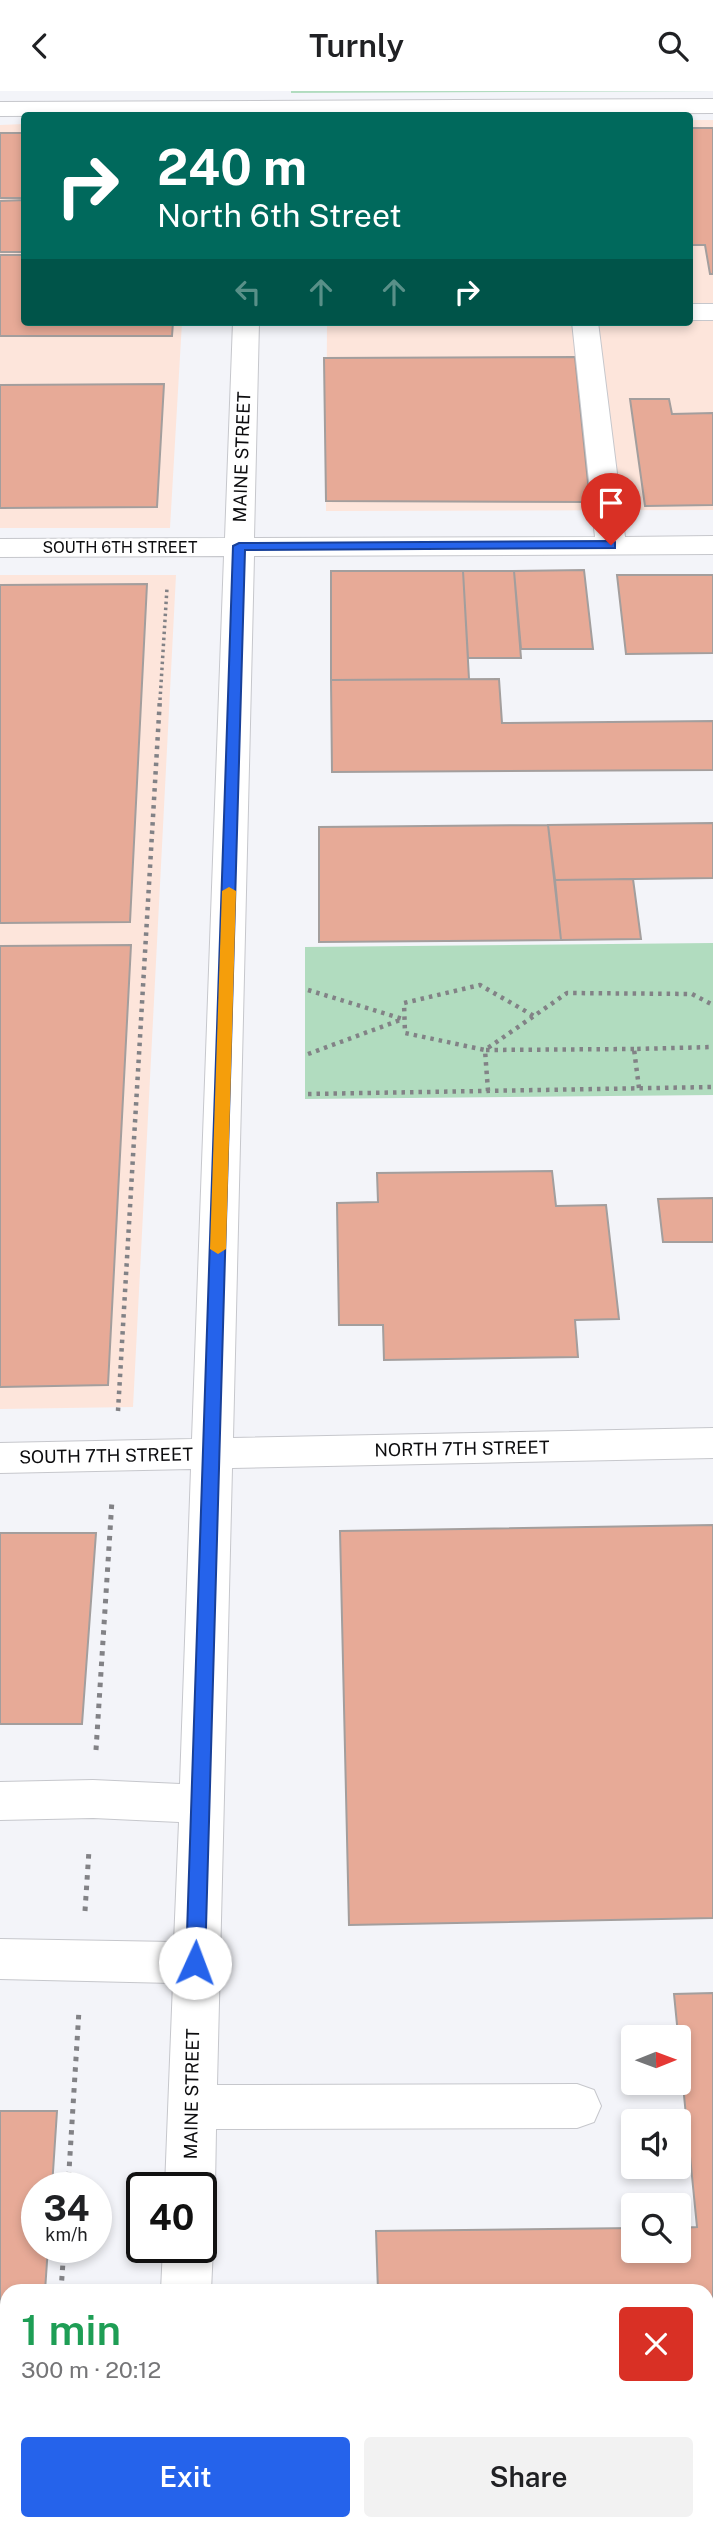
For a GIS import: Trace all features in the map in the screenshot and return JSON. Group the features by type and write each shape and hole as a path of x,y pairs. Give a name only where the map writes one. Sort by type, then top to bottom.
{"street":[{"path":"0,109 253,105 713,106"},
{"path":"693,312 713,312"},
{"name":"MAINE STREET","path":"190,2172 246,326"},
{"path":"585,326 611,545"},
{"name":"SOUTH 6TH STREET","path":"0,548 713,545"},
{"name":"NORTH 7TH STREET","path":"212,1455 713,1443"},
{"name":"SOUTH 7TH STREET","path":"0,1458 212,1455"},
{"path":"0,1801 93,1799 201,1804"},
{"path":"0,1959 195,1963"},
{"path":"192,2107 577,2106"},
{"path":"186,2284 187,2263"}],"path":[{"path":"69,2172 170,547"},
{"path":"534,1016 480,985 404,1003 403,1019 405,1033 485,1050 713,1047"},
{"path":"309,990 403,1019"},
{"path":"485,1050 567,993 692,994 713,1005"},
{"path":"308,1054 403,1019"},
{"path":"634,1049 639,1088"},
{"path":"485,1050 488,1091"},
{"path":"308,1094 713,1087"},
{"path":"61,2284 63,2263"}],"shaded area":[{"path":"693,120 713,120 713,510 326,511 327,326 693,326"},
{"path":"21,124 21,326 182,326 170,528 0,528 0,125"},
{"path":"0,575 176,575 133,1407 0,1409"}],"green space":[{"path":"291,91 713,91 291,93"},
{"path":"713,943 713,1095 305,1099 305,947"}],"building":[{"path":"693,128 713,128 713,274 710,274 705,245 693,245"},
{"path":"0,133 21,133 21,198 0,198"},
{"path":"21,200 21,252 0,252 0,201"},
{"path":"0,255 21,255 21,326 173,326 172,336 0,336"},
{"path":"575,357 590,502 326,501 324,358"},
{"path":"164,384 157,507 0,508 0,385"},
{"path":"630,399 669,399 672,414 713,413 713,505 645,506"},
{"path":"584,570 593,649 521,649 514,571"},
{"path":"331,571 463,571 469,679 331,680"},
{"path":"463,571 514,571 521,658 468,658"},
{"path":"617,575 713,575 713,653 626,654"},
{"path":"147,584 130,922 0,923 0,585"},
{"path":"499,679 502,723 713,721 713,770 332,772 331,680"},
{"path":"713,823 713,878 555,880 548,825"},
{"path":"548,825 561,940 319,942 319,827"},
{"path":"633,879 641,939 561,940 555,880"},
{"path":"131,945 108,1385 0,1387 0,946"},
{"path":"552,1171 556,1206 606,1205 619,1319 575,1320 578,1357 384,1360 383,1325 339,1325 337,1203 378,1202 377,1173"},
{"path":"713,1198 713,1242 663,1242 658,1199"},
{"path":"713,1525 713,1918 349,1925 340,1531"},
{"path":"0,1533 96,1533 82,1724 0,1724"},
{"path":"713,1993 713,2284 378,2284 376,2231 621,2228 621,2263 691,2263 691,2227 697,2227 691,2166 691,2109 685,2109 684,2095 691,2095 691,2025 677,2025 674,1994"},
{"path":"0,2111 57,2111 53,2172 21,2172 21,2263 47,2263 45,2284 0,2284"}],"slow traffic":[{"path":"218,1249 229,891"}],"route":[{"path":"195,1963 239,546 611,545"}]}
